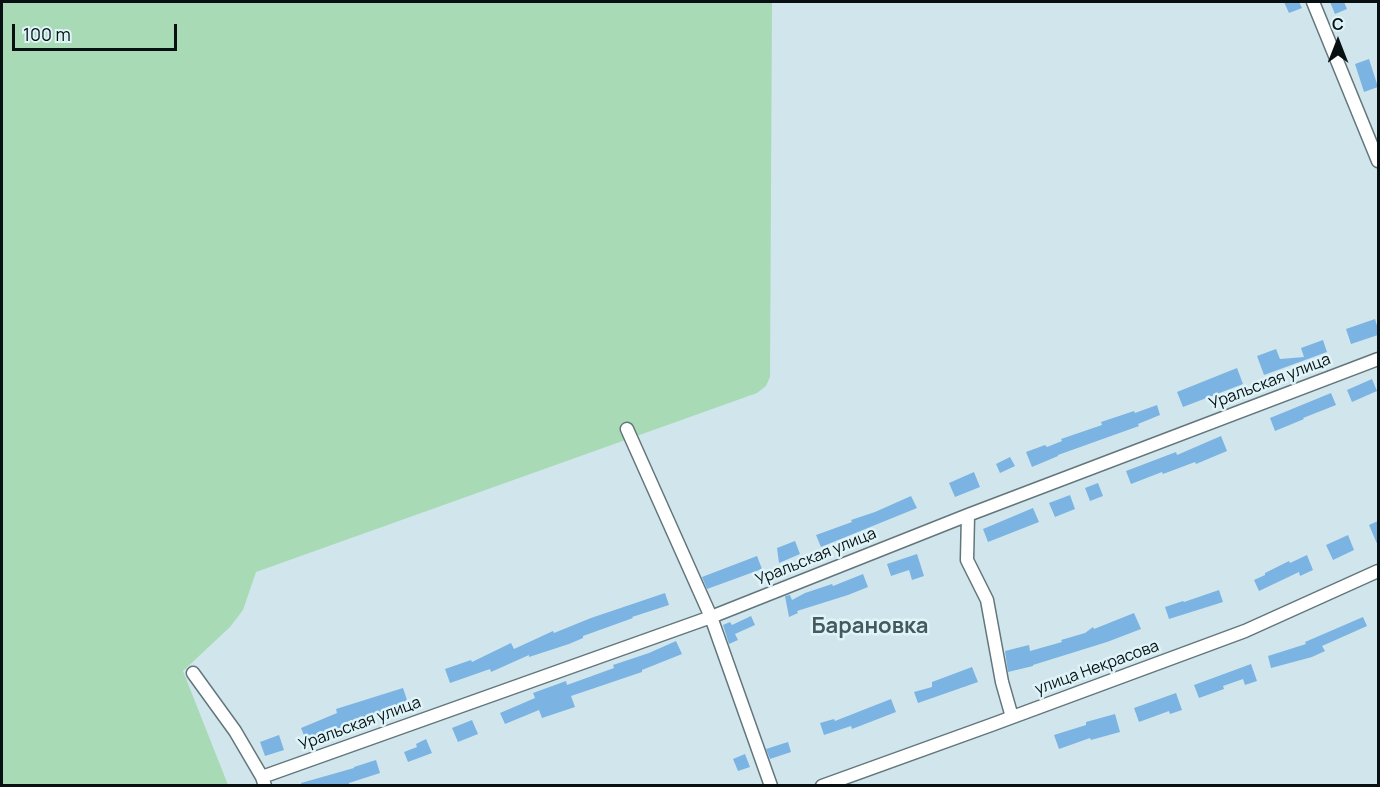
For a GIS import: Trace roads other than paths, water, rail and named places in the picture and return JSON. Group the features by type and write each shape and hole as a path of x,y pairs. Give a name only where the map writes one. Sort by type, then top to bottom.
{"street":[{"path":"1313,2 1378,161"},
{"name":"Уральская улица","path":"263,781 711,617 968,515 1378,359"},
{"path":"627,429 711,617 771,786"},
{"path":"968,515 967,560 987,600 1002,682 1012,717"},
{"name":"улица Некрасова","path":"822,786 1245,632 1378,571"},
{"path":"193,673 235,731 263,781"}],"district":[{"name":"Барановка","path":"870,627"}]}
